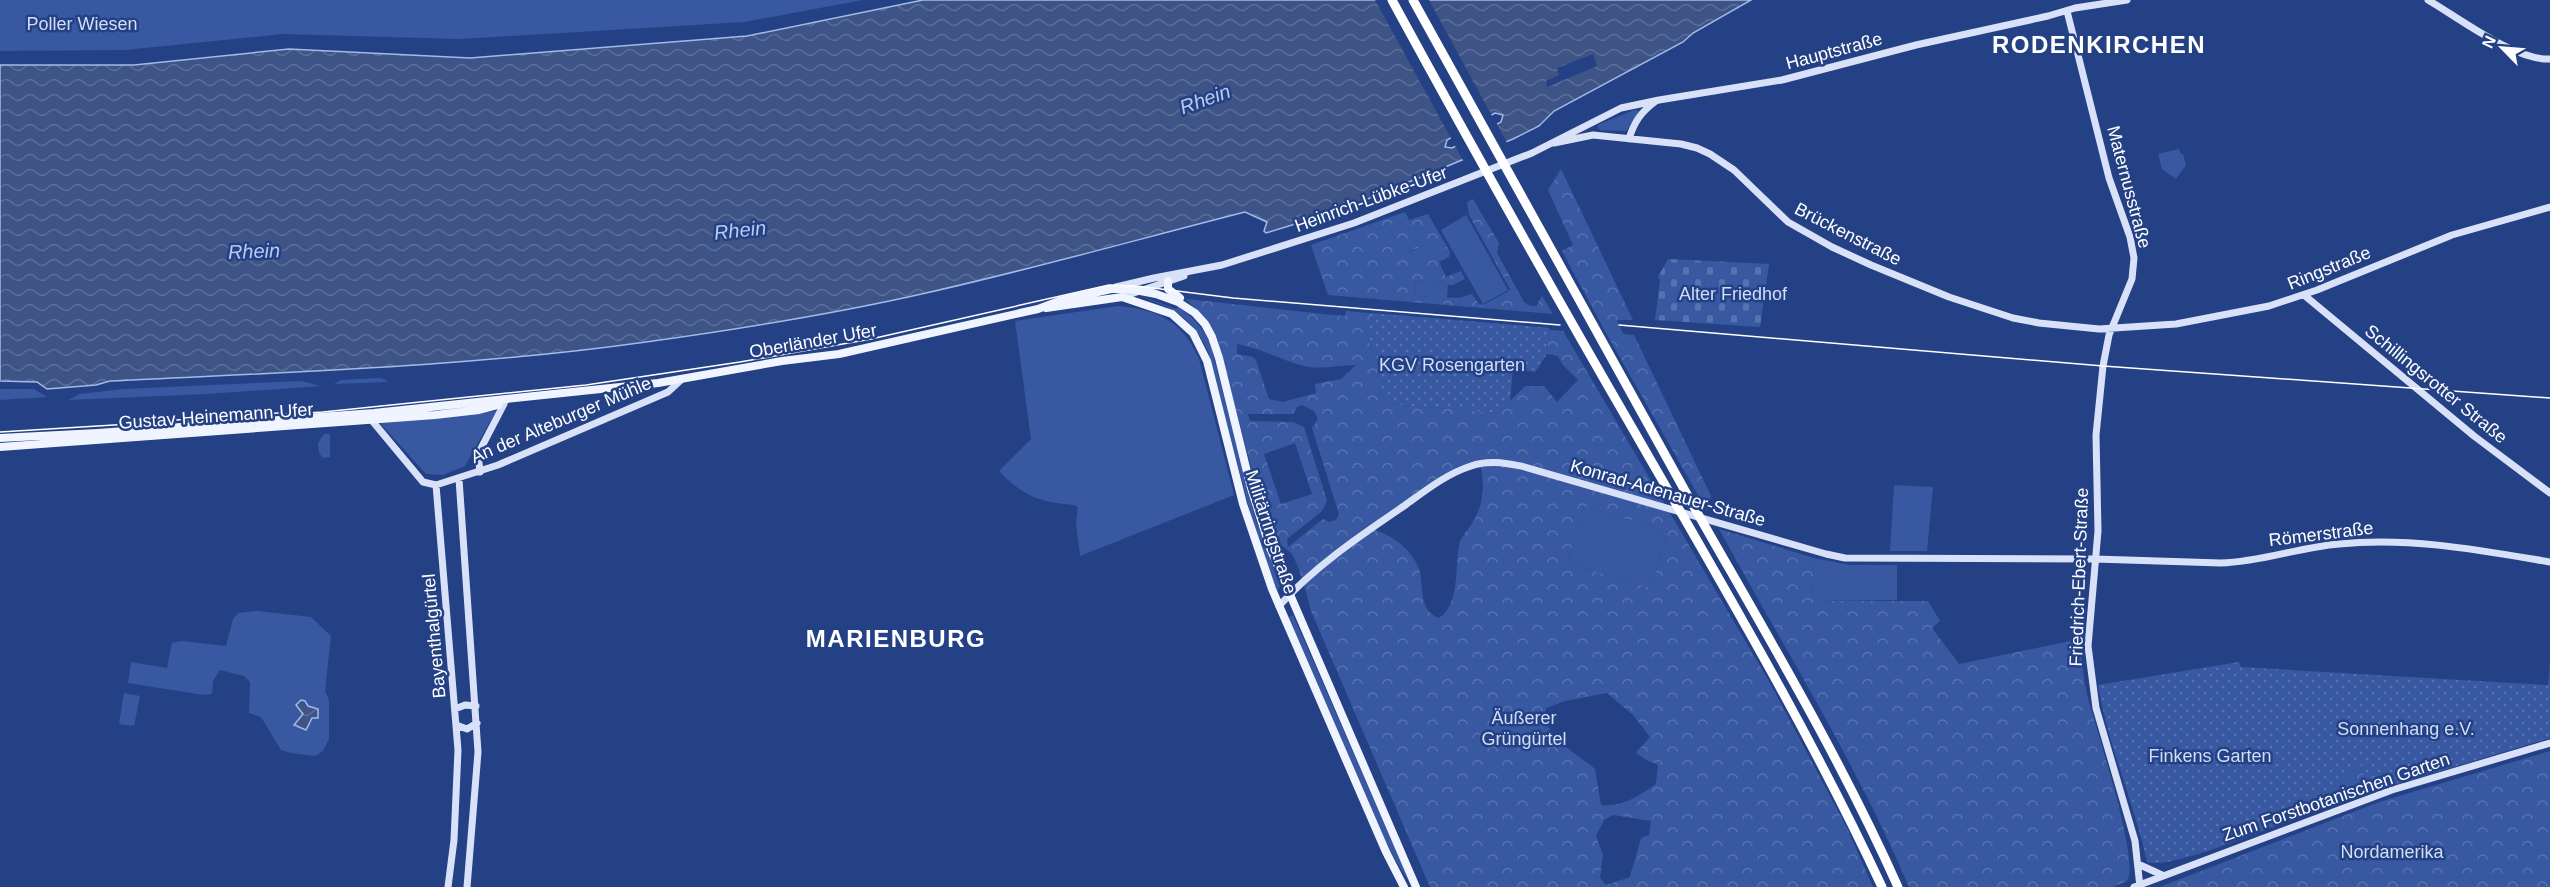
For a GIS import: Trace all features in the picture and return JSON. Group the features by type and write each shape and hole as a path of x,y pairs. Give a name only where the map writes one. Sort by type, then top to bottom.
{"highway":[{"path":"1392,0 1506,208 1710,561 1836,791 1882,887"},
{"path":"1413,0 1832,750 1868,820 1898,887"}],"main road":[{"name":"Hauptstraße","path":"1554,143 1621,108 1782,80 1916,45 2014,25 2067,10 2127,0"},
{"path":"2428,0 2517,52 2535,58 2550,59"},
{"name":"Maternusstraße","path":"2067,10 2109,178 2133,252 2132,279 2112,328 2102,370"},
{"path":"1629,139 1641,113 1659,100"},
{"name":"Brückenstraße","path":"1554,143 1593,135 1681,144 1710,154 1734,170 1788,222 1832,247 1907,281 2030,322 2112,328"},
{"name":"Heinrich-Lübke-Ufer","path":"1111,289 1258,255 1354,224 1473,178 1554,143"},
{"name":"Ringstraße","path":"2112,328 2153,327 2212,319 2269,306 2304,295 2452,235 2550,207"},
{"name":"Heinrich-Lübke-Ufer","path":"1122,297 1194,271"},
{"path":"1168,281 1170,292 1187,306"},
{"name":"Militärringstraße","path":"1111,289 1142,291 1169,298 1187,306 1205,324 1212,336 1260,519 1289,595 1416,887"},
{"name":"Oberländer Ufer","path":"434,412 517,399 681,380 782,361 839,354 1038,309 1059,301 1111,289"},
{"name":"Schillingsrotter Straße","path":"2304,295 2474,436 2550,493"},
{"name":"Militärringstraße","path":"1038,309 1122,297 1172,314 1184,323 1200,345 1207,361 1244,504 1279,606 1386,852 1404,887"},
{"name":"Friedrich-Ebert-Straße","path":"2102,370 2096,435 2098,531 2088,646 2091,681 2102,733 2134,841 2138,864 2138,886"},
{"name":"An der Alteburger Mühle","path":"436,485 480,471 668,392 681,380"},
{"name":"Oberländer Ufer","path":"434,412 479,410 517,399"},
{"path":"480,471 478,454 504,404"},
{"name":"Gustav-Heinemann-Ufer","path":"0,438 434,412"},
{"path":"368,416 423,482 436,485"},
{"name":"Gustav-Heinemann-Ufer","path":"0,447 368,416"},
{"name":"Konrad-Adenauer-Straße","path":"1279,606 1310,574 1425,491 1462,469 1487,462 1521,466 1835,556 2095,559"},
{"name":"Bayenthalgürtel","path":"459,478 477,723 475,804 467,887"},
{"name":"Bayenthalgürtel","path":"436,485 456,725 456,820 448,887"},
{"name":"Römerstraße","path":"2095,559 2235,563 2310,547 2371,541 2406,541 2464,547 2550,562"},
{"path":"455,709 465,705 476,706"},
{"path":"456,725 467,729 477,723"},
{"name":"Zum Forstbotanischen Garten","path":"2138,886 2162,875 2392,790 2550,743"},
{"path":"2138,864 2162,875"}],"green space":[{"name":"Poller Wiesen","path":"0,0 863,0 744,22 460,39 283,34 125,50 0,51"},
{"path":"1634,110 1640,111 1626,131 1598,128 1598,125"},
{"path":"2179,149 2186,165 2176,179 2162,169 2158,154"},
{"path":"1561,169 1633,320 1617,320 1623,334 1634,335 1711,496 1707,511 1562,251 1573,245 1548,190"},
{"path":"1473,199 1499,243 1497,253 1524,302 1530,306 1536,306 1542,296 1553,314 1328,295 1311,245 1405,212 1409,220 1428,214 1450,252 1449,257 1439,262 1446,277 1461,271 1465,279 1453,285 1447,285 1447,282 1416,280 1415,296 1459,298 1472,294 1479,304 1483,305 1507,292 1510,289 1469,215 1467,202","holes":["1440,239 1447,253 1416,266 1410,251"]},
{"path":"1466,215 1508,290 1483,304 1441,230"},
{"path":"1440,238 1447,253 1416,266 1410,252"},
{"name":"Alter Friedhof","path":"1668,259 1769,264 1760,327 1655,320 1660,280 1658,277"},
{"path":"1416,280 1448,282 1447,298 1415,296"},
{"path":"1144,297 1183,310 1196,322 1210,342 1255,517 1280,586 1277,591 1254,527 1208,351 1196,330 1185,319 1165,306"},
{"name":"Äußerer Grüngürtel","path":"1186,299 1345,316 1346,311 1371,313 1368,340 1377,358 1378,388 1390,404 1498,413 1525,386 1544,386 1557,402 1578,380 1562,364 1558,356 1547,354 1549,330 1563,331 1770,683 1847,828 1873,887 1430,887 1311,611 1293,556 1272,537 1217,338 1206,320","holes":["1237,344 1304,366 1356,365 1341,379 1315,384 1316,393 1283,402 1269,399 1253,357 1237,354","1302,405 1314,411 1318,419 1312,428 1339,514 1336,520 1329,522 1323,519 1288,547 1287,539 1322,511 1327,501 1304,427 1293,422 1250,421 1248,414 1293,414 1297,407","1295,443 1312,494 1281,504 1264,454","1481,468 1482,498 1475,518 1460,542 1454,595 1446,612 1439,618 1432,615 1425,604 1419,569 1412,555 1396,540 1375,530 1454,476","1584,506 1668,532 1651,588 1567,563","1607,693 1633,715 1650,737 1636,753 1658,765 1656,784 1623,803 1601,805 1595,769 1554,735 1546,718 1546,708 1565,701","1613,815 1651,821 1649,835 1641,838 1630,877 1606,885 1600,878 1603,855 1596,836 1604,820"]},
{"path":"1118,306 1145,310 1167,319 1185,335 1192,346 1199,359 1234,495 1080,556 1076,524 1078,507 1033,497 1016,487 999,471 1031,439 1015,321"},
{"name":"KGV Rosengarten","path":"1370,313 1549,328 1547,354 1535,372 1513,369 1510,401 1498,413 1390,404 1378,388 1377,358 1368,340"},
{"path":"379,378 387,382 334,384 341,380"},
{"path":"301,381 321,386 68,400 80,394 124,389"},
{"path":"0,389 34,389 47,397 0,400"},
{"path":"496,411 465,466 443,475 426,474 381,424 381,421"},
{"path":"324,434 330,434 330,457 323,458 319,453 318,443"},
{"path":"1894,485 1933,487 1927,551 1890,551"},
{"path":"1584,506 1668,532 1651,588 1567,563"},
{"path":"1719,529 1814,558 1812,596 1816,601 1928,601 1940,621 1932,628 1959,664 2080,639 2087,694 2115,792 2128,848 2130,869 2127,881 2113,887 1909,887 1843,750"},
{"path":"1814,558 1850,565 1897,565 1897,600 1816,601 1812,597"},
{"path":"257,611 311,617 331,636 325,691 329,700 329,739 323,751 315,756 281,750 261,717 249,713 250,682 244,676 220,670 213,681 212,694 204,695 128,683 131,662 167,668 172,643 181,641 226,646 233,619 238,613"},
{"path":"1293,615 1412,887 1388,848 1287,618"},
{"name":"Finkens Garten","path":"2239,662 2241,667 2548,685 2550,663 2550,738 2367,793 2360,760 2296,817 2287,822 2194,855 2158,863 2147,862 2108,730 2098,685"},
{"path":"124,693 140,696 134,726 119,724"},
{"name":"Nordamerika","path":"2550,751 2550,887 2160,887 2379,802"},
{"path":"2361,759 2367,793 2259,831"}],"water":[{"name":"Rhein","path":"923,0 1751,0 1693,33 1683,42 1554,111 1539,126 1513,139 1341,210 1266,233 1264,231 1267,222 1245,212 1006,274 891,301 752,326 579,350 379,368 110,381 96,385 47,389 37,382 0,381 0,65 134,65 289,49 470,58 747,36","holes":["1495,113 1503,115 1501,122 1452,148 1445,147 1447,140"]},
{"path":"301,700 305,701 308,706 318,709 318,718 312,718 306,730 294,725 303,714 296,705"}],"pier":[{"path":"1375,0 1429,0 1493,118 1452,140"},
{"path":"1593,54 1597,66 1547,87 1546,81 1559,75 1557,68"},
{"path":"1496,122 1508,145 1465,164 1454,144"}],"tram line":[{"path":"0,432 323,412 586,385 740,362 871,339 1109,285 1137,286 1233,298 1560,325"},
{"path":"1619,325 2103,366 2550,398"}],"district":[{"name":"RODENKIRCHEN","path":"2099,45"},
{"name":"MARIENBURG","path":"896,639"}],"park label":[{"name":"Sonnenhang e.V.","path":"2406,729"}]}
